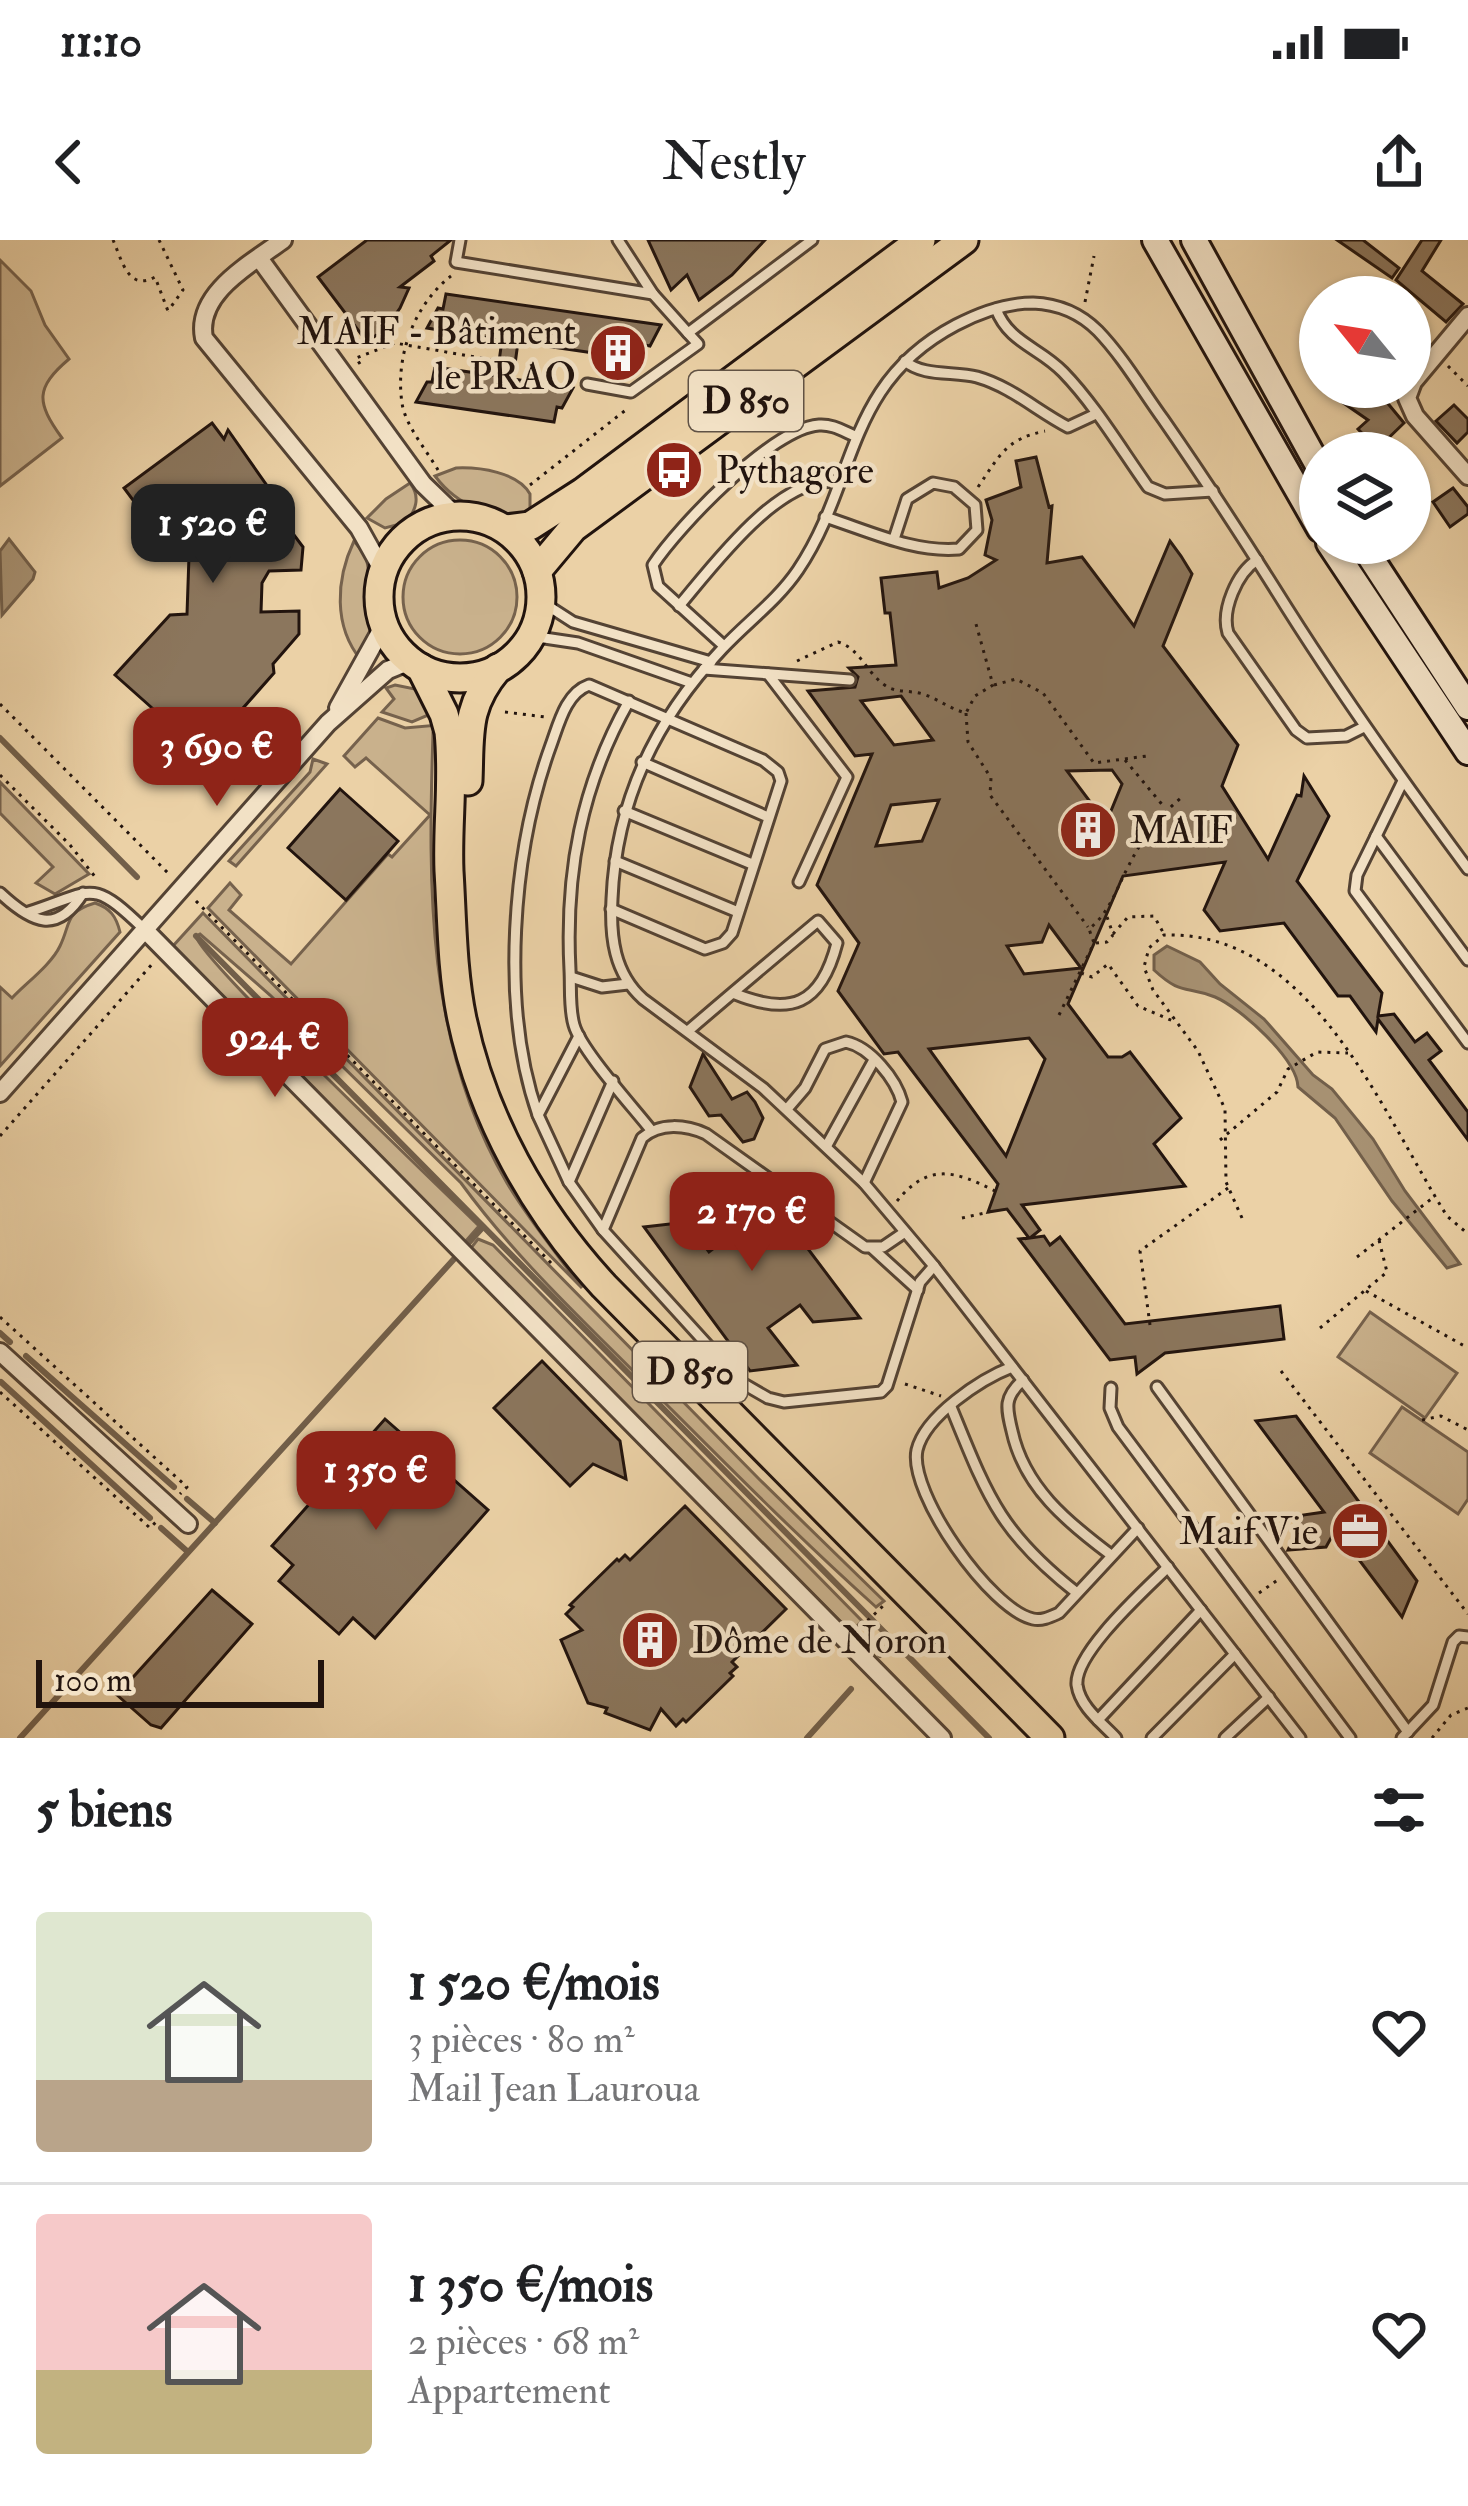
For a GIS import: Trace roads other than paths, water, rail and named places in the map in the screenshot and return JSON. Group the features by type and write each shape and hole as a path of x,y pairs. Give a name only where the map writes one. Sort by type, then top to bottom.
{"main road":[{"name":"D 850","path":"506,530 530,526 583,493 921,240"},
{"name":"D 850","path":"538,571 573,528 964,240"},
{"path":"1155,240 1299,492"},
{"path":"1194,240 1300,432"},
{"path":"455,515 482,518 506,530 529,552 538,571 542,602 523,649 498,668 459,678 416,664 392,641 384,625 379,592 394,550 411,532 432,520 455,515"},
{"path":"1343,564 1468,752"},
{"path":"1375,564 1468,707"},
{"name":"D 850","path":"416,664 444,714 449,733 449,866 462,1016 482,1087 516,1166 554,1226 604,1286 1050,1738"},
{"name":"D 850","path":"454,934 463,872 472,710 482,687 498,668"}],"street":[{"path":"283,240 219,291 202,327 211,347 359,528 383,572"},
{"path":"259,258 423,484 455,515"},
{"path":"1468,316 1413,382 1407,398 1409,408 1468,476"},
{"path":"328,723 384,625"},
{"path":"0,1093 328,723 388,670 416,664"},
{"path":"145,929 942,1738"},
{"path":"4,1363 188,1524"}],"lane":[{"path":"460,240 456,262 653,294"},
{"path":"587,384 631,392 698,344 653,294 617,240"},
{"path":"688,333 812,240"},
{"path":"1299,1738 934,1266 864,1183 787,1109 628,984 618,963 611,909 624,812 642,763 692,683 790,581 825,517 855,436 878,394 905,361 941,333 996,309 1031,303 1063,308 1082,317 1121,360 1213,491 1364,728 1468,869"},
{"path":"996,309 1006,331 1060,368 1148,487 1156,492 1213,491"},
{"path":"905,361 914,369 965,374 1001,386 1068,427 1096,414"},
{"path":"724,646 658,586 653,566 694,514 792,434 824,424 855,436"},
{"path":"679,607 742,536 787,495 815,480 837,482"},
{"path":"825,517 894,539 932,551 959,549 977,530 977,511 970,498 954,487 933,483 907,499 894,539"},
{"path":"1257,560 1243,573 1228,607 1228,633 1296,730 1307,738 1346,736 1364,728"},
{"path":"542,602 573,622 707,666 850,680"},
{"path":"531,636 578,643 692,683"},
{"path":"768,674 847,777 800,882"},
{"path":"611,909 710,949 728,938 781,781 772,765 589,685 574,693 562,719 528,819 521,880 517,976 525,1075 568,1182 603,1230 754,1392 784,1402 880,1392 892,1380 918,1290 934,1266"},
{"path":"629,701 598,763 572,854 573,1024 651,1130"},
{"path":"642,763 768,817"},
{"path":"1403,781 1357,875 1355,891 1468,1043"},
{"path":"624,812 752,864"},
{"path":"1376,836 1468,960"},
{"path":"615,861 738,912"},
{"path":"29,912 97,892 113,899 145,929"},
{"path":"0,893 17,908 58,921 83,893"},
{"path":"688,1031 818,920 837,943 830,970 814,993 793,1005 763,1005 733,993"},
{"path":"571,977 602,987 628,984"},
{"path":"538,1115 579,1036"},
{"path":"787,1109 830,1046 854,1043 874,1060 898,1088 902,1102 864,1183"},
{"path":"827,1145 874,1060"},
{"path":"568,1182 613,1081"},
{"path":"603,1230 634,1150 651,1130 680,1126 706,1134 850,1238 873,1249 918,1290"},
{"path":"873,1249 905,1232"},
{"path":"1012,1367 973,1385 923,1436 916,1455 933,1511 951,1541 1018,1613 1046,1619 1059,1613 1138,1528"},
{"path":"1023,1380 1010,1392 1006,1404 1023,1466 1056,1510 1112,1555"},
{"path":"1156,1387 1405,1735 1441,1691 1449,1649 1463,1637 1468,1624"},
{"path":"1111,1388 1110,1408 1118,1427 1350,1738"},
{"path":"953,1404 988,1499 1004,1524 1077,1593"},
{"path":"1116,1738 1082,1699 1079,1670 1099,1641 1168,1567"},
{"path":"1098,1720 1201,1610"},
{"path":"1152,1738 1235,1654"},
{"path":"1225,1738 1269,1697"}],"waterway":[{"path":"0,738 137,877"},
{"path":"196,936 989,1738"},
{"path":"20,1738 483,1227"},
{"path":"0,1333 10,1342"},
{"path":"26,1356 174,1487"},
{"path":"1,1382 150,1518"},
{"path":"187,1499 215,1523"},
{"path":"161,1528 188,1552"},
{"path":"880,1655 893,1641"},
{"path":"807,1738 851,1689"}],"place":[{"name":"MAIF - Bâtiment le PRAO","path":"618,353"},
{"name":"Pythagore","path":"674,470"},
{"name":"MAIF","path":"1088,830"},
{"name":"Maif Vie","path":"1360,1531"},
{"name":"Dôme de Noron","path":"650,1640"}]}
